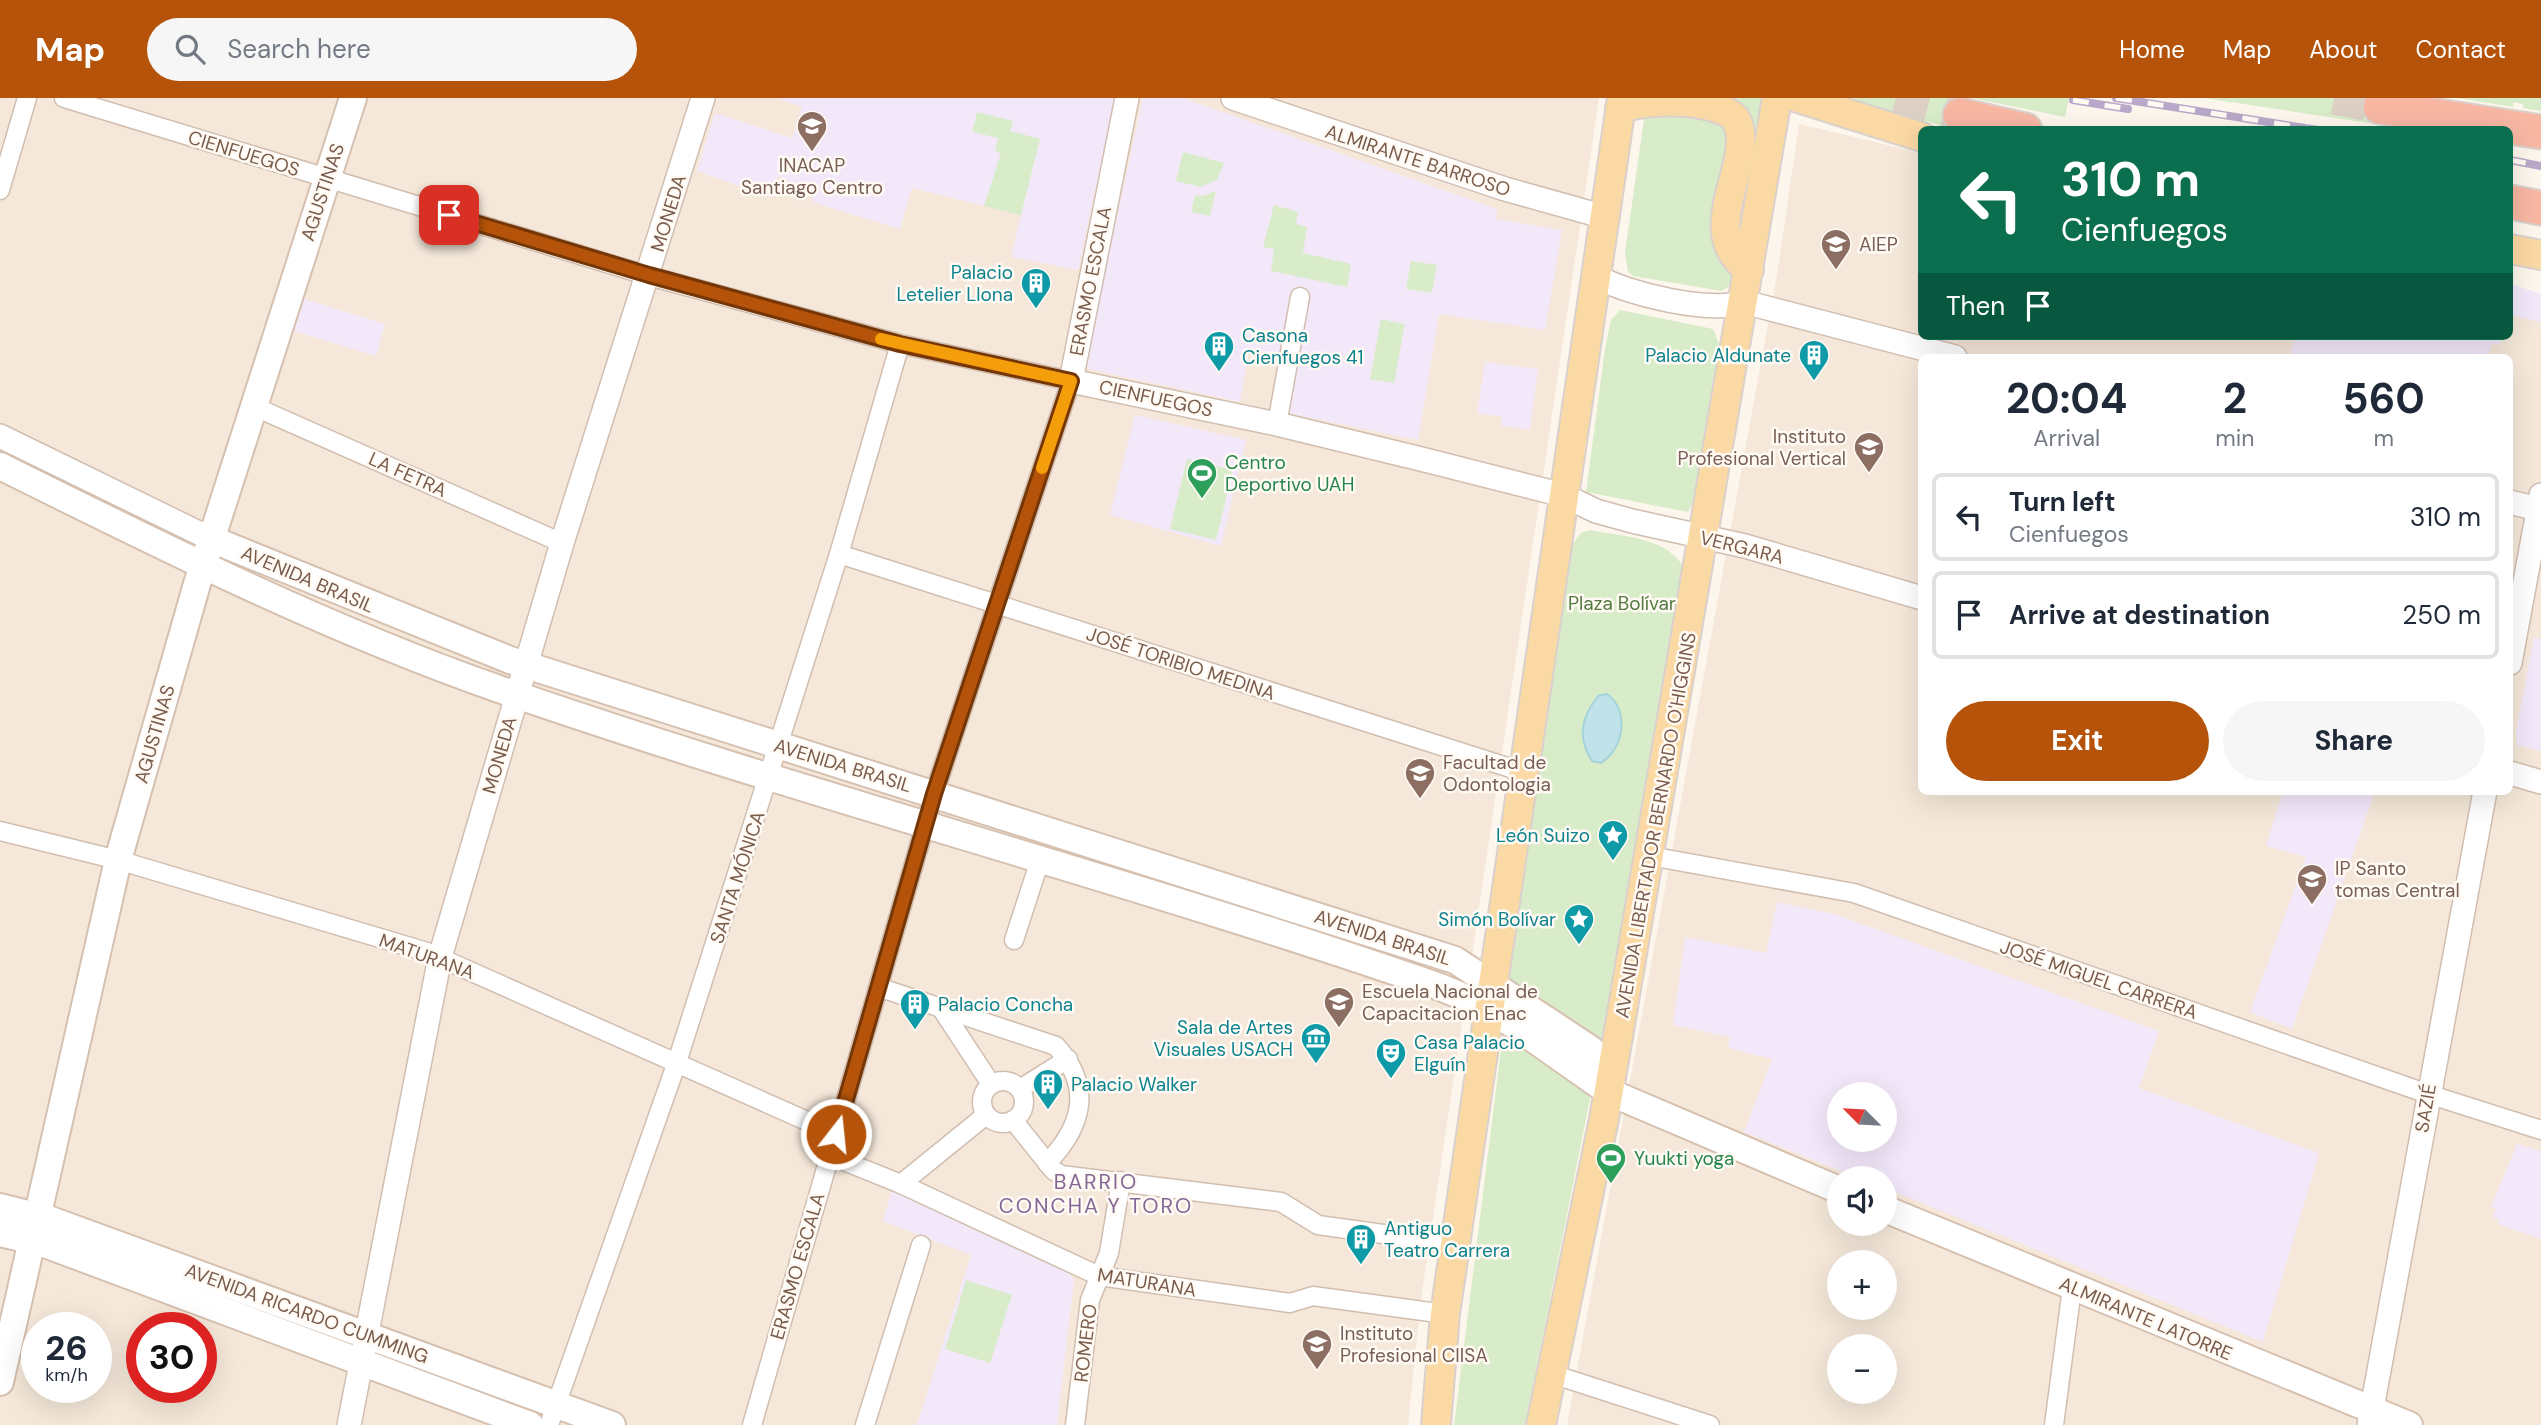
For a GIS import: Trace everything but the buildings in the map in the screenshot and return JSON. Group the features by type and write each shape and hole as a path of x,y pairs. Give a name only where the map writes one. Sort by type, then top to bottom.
{"highway":[{"path":"2380,107 2502,126"},
{"path":"1960,115 2008,126"},
{"path":"2513,128 2541,132"},
{"path":"2513,203 2541,208"}],"main road":[{"name":"AGUSTINAS","path":"0,1382 118,860 211,539 352,98"},
{"name":"AVENIDA LIBERTADOR BERNARDO O'HIGGINS","path":"1541,1425 1609,1092 1777,98"},
{"path":"1798,98 1918,136"},
{"path":"1436,1425 1445,1314 1621,104 1667,102 1721,109 1733,116 1740,132 1725,235 1732,254 1749,270"},
{"name":"AVENIDA BRASIL","path":"0,466 203,566 319,617 517,695 769,777 1424,981 1490,996"},
{"name":"AVENIDA BRASIL","path":"211,539 426,628 526,665 1466,965 1490,996 1609,1092"},
{"path":"1609,1092 1827,1186"},
{"name":"AVENIDA RICARDO CUMMING","path":"0,1207 34,1228 360,1362 530,1425"},
{"name":"ALMIRANTE LATORRE","path":"1897,1214 2369,1418 2409,1425"},
{"name":"AVENIDA RICARDO CUMMING","path":"0,1233 34,1228 365,1334 552,1414 612,1425"}],"street":[{"path":"0,190 27,98"},
{"name":"CIENFUEGOS","path":"64,98 649,275 900,344 1277,424 1563,495"},
{"name":"MONEDA","path":"349,1425 440,957 562,543 703,98"},
{"name":"ERASMO ESCALA","path":"752,1425 934,794 1071,381 1127,98"},
{"name":"ALMIRANTE BARROSO","path":"1233,98 1505,189 1605,217"},
{"path":"1595,276 1629,292 1722,307 1744,302 1943,354"},
{"path":"1277,424 1300,297"},
{"name":"SANTA MÓNICA","path":"552,1414 677,1062 839,554 900,344"},
{"name":"LA FETRA","path":"253,406 562,543"},
{"name":"AVENIDA BRASIL","path":"0,436 211,539"},
{"name":"VERGARA","path":"1563,495 1596,511 1745,546 1918,597"},
{"path":"2513,502 2540,505 2513,647"},
{"name":"JOSÉ TORIBIO MEDINA","path":"839,554 1522,772"},
{"path":"2513,774 2541,782"},
{"name":"SAZIÉ","path":"2369,1418 2484,795"},
{"name":"MATURANA","path":"0,831 118,860 440,957 836,1134"},
{"name":"JOSÉ MIGUEL CARRERA","path":"1650,856 1854,893 2428,1094 2541,1130"},
{"path":"1014,940 1040,860"},
{"path":"878,987 1056,1046 1068,1059 1076,1076 1080,1100 1078,1115 1067,1139 1047,1163"},
{"path":"941,1008 991,1084"},
{"path":"1020,1089 1068,1059"},
{"path":"986,1115 982,1098 991,1084 1004,1081 1020,1089"},
{"path":"986,1115 1002,1122 1013,1120 1022,1108 1020,1089"},
{"path":"901,1184 986,1115"},
{"path":"1013,1120 1047,1163 1061,1175 1281,1202 1318,1225 1455,1244"},
{"name":"MATURANA","path":"829,1155 901,1184 1099,1276 1290,1303 1313,1296 1445,1314"},
{"name":"ROMERO","path":"1075,1425 1090,1300 1109,1253 1121,1181"},
{"path":"865,1425 921,1245"},
{"path":"2054,1425 2072,1288"},
{"path":"1552,1374 1710,1425"}],"shaded area":[{"path":"0,98 1599,98 1421,1299 1408,1425 0,1425"},
{"path":"778,98 1115,98 1078,270 1011,257 1021,215 912,188 900,229 812,202 813,193 778,176 772,198 697,171 715,113 792,138 802,107"},
{"path":"1143,98 1183,98 1497,209 1496,219 1562,230 1545,330 1439,314 1418,440 1287,413 1295,359 1249,350 1240,402 1084,368"},
{"path":"1799,124 1918,152 1918,340 2513,340 2513,285 2541,294 2541,1425 1567,1425 1777,275"},
{"path":"2513,285 2541,294 2541,322 2513,316"},
{"path":"304,299 385,324 376,356 294,331"},
{"path":"2294,340 2501,340 2500,344 2492,343 2489,354 2290,354"},
{"path":"1485,362 1538,369 1530,430 1501,425 1502,417 1477,413"},
{"path":"1135,415 1246,440 1221,546 1110,515"},
{"path":"2534,637 2541,639 2541,751 2517,745 2516,731"},
{"name":"IP Santo tomas Central","path":"2282,795 2374,795 2292,1029 2250,1012 2306,857 2266,846"},
{"path":"1777,902 1834,914 2159,1031 2139,1088 2319,1153 2263,1342 1897,1193 1897,1166 1828,1166 1744,1132 1772,1059 1728,1048 1730,1037 1673,1025 1685,937 1766,953"},
{"path":"2517,1144 2541,1151 2541,1239 2498,1224 2500,1220 2493,1217 2496,1209 2491,1207"},
{"path":"892,1191 1068,1273 1074,1280 1057,1425 917,1425 971,1255 883,1221"}],"green space":[{"path":"1647,98 1763,98 1740,261 1735,282 1722,291 1633,276 1628,272 1625,253"},
{"path":"1847,98 1964,98 1957,126 1942,126"},
{"path":"1972,98 2069,98 2065,117"},
{"path":"2204,98 2378,98 2374,124"},
{"path":"2457,98 2541,98 2541,111 2523,108 2523,104 2514,102 2513,107"},
{"path":"977,112 1013,121 1010,131 1040,139 1021,215 984,206 1001,153 995,151 998,138 972,132"},
{"path":"1183,152 1224,163 1217,180 1200,187 1176,181"},
{"path":"1216,191 1210,216 1191,212 1195,195 1203,196"},
{"path":"1274,205 1298,212 1296,224 1307,227 1303,253 1351,264 1347,287 1271,271 1274,249 1263,247"},
{"path":"1411,261 1437,265 1432,293 1406,289"},
{"path":"1620,310 1713,329 1720,346 1694,501 1688,512 1586,492 1605,349 1611,320"},
{"path":"1381,319 1405,324 1394,383 1370,379"},
{"name":"Centro Deportivo UAH","path":"1187,459 1233,470 1216,540 1170,529"},
{"name":"Plaza Bolívar","path":"1591,530 1633,537 1658,545 1670,552 1687,573 1604,1048 1509,984 1571,546 1581,533"},
{"path":"1512,1036 1589,1088 1590,1099 1525,1425 1454,1425 1502,1041"},
{"path":"966,1280 1012,1295 990,1363 945,1349"}],"water":[{"path":"1607,694 1619,710 1621,729 1615,749 1601,763 1592,761 1587,752 1583,728 1588,712 1598,696"}],"tunnel":[{"path":"1896,98 1960,115"},
{"path":"2334,98 2380,107"}],"railway":[{"path":"2116,98 2293,126"},
{"path":"2073,100 2128,109"},
{"path":"2513,161 2541,166"}],"slow traffic":[{"path":"881,339 1071,381 1042,468"}],"place":[{"name":"INACAP Santiago Centro","path":"812,153"},
{"name":"AIEP","path":"1836,271"},
{"name":"Palacio Letelier Llona","path":"1036,310"},
{"name":"Casona Cienfuegos 41","path":"1219,373"},
{"name":"Palacio Aldunate","path":"1814,382"},
{"name":"Instituto Profesional Vertical","path":"1869,474"},
{"name":"Centro Deportivo UAH","path":"1202,500"},
{"name":"Facultad de Odontologia","path":"1420,800"},
{"name":"León Suizo","path":"1613,862"},
{"name":"IP Santo tomas Central","path":"2312,906"},
{"name":"Simón Bolívar","path":"1579,946"},
{"name":"Escuela Nacional de Capacitacion Enac","path":"1339,1029"},
{"name":"Palacio Concha","path":"915,1031"},
{"name":"Sala de Artes Visuales USACH","path":"1316,1065"},
{"name":"Casa Palacio Elguín","path":"1391,1080"},
{"name":"Palacio Walker","path":"1048,1111"},
{"name":"Yuukti yoga","path":"1611,1185"},
{"name":"Antiguo Teatro Carrera","path":"1361,1266"},
{"name":"Instituto Profesional CIISA","path":"1317,1371"}],"district":[{"name":"BARRIO CONCHA Y TORO","path":"1096,1194"}],"route":[{"path":"449,215 649,275 900,344 1071,381 934,794 836,1134"}]}
